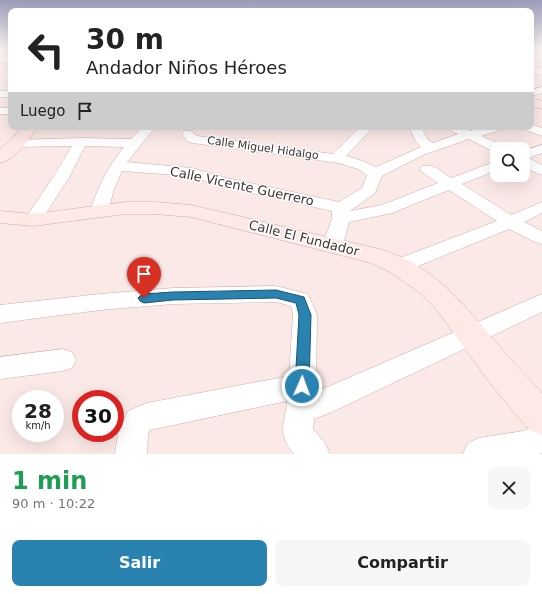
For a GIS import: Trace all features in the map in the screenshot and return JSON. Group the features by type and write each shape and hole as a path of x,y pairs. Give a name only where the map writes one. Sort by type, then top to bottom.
{"street":[{"path":"534,124 542,132"},
{"path":"0,158 17,143 28,130"},
{"path":"100,212 102,197 112,174 133,143 147,130"},
{"path":"339,159 339,155 364,130"},
{"path":"417,130 423,142 430,147"},
{"path":"459,130 490,145"},
{"path":"333,245 341,213 369,190 375,174 394,162 430,147 486,130"},
{"name":"Calle Miguel Hidalgo","path":"188,134 193,139 205,141 339,159 356,163 368,168 375,174"},
{"path":"33,220 62,176 81,142"},
{"path":"17,143 133,143"},
{"path":"530,153 542,149"},
{"path":"530,165 542,171"},
{"name":"Calle Vicente Guerrero","path":"118,166 192,172 341,213 386,209 490,168"},
{"path":"427,169 510,222 542,238"},
{"path":"399,266 510,222 542,207"},
{"name":"Calle El Fundador","path":"0,217 33,220 126,208 155,208 192,211 379,257 399,266 434,291 446,302 505,377 542,418"},
{"path":"0,314 100,302 173,296 276,294 300,300 305,315 301,398 297,434 314,454"},
{"path":"131,454 133,433 138,421 147,417 301,398 322,403 542,302"},
{"path":"0,368 63,360"},
{"path":"479,454 523,446 542,438"}],"route":[{"path":"144,298 276,294 300,300 305,315 302,386"}]}
